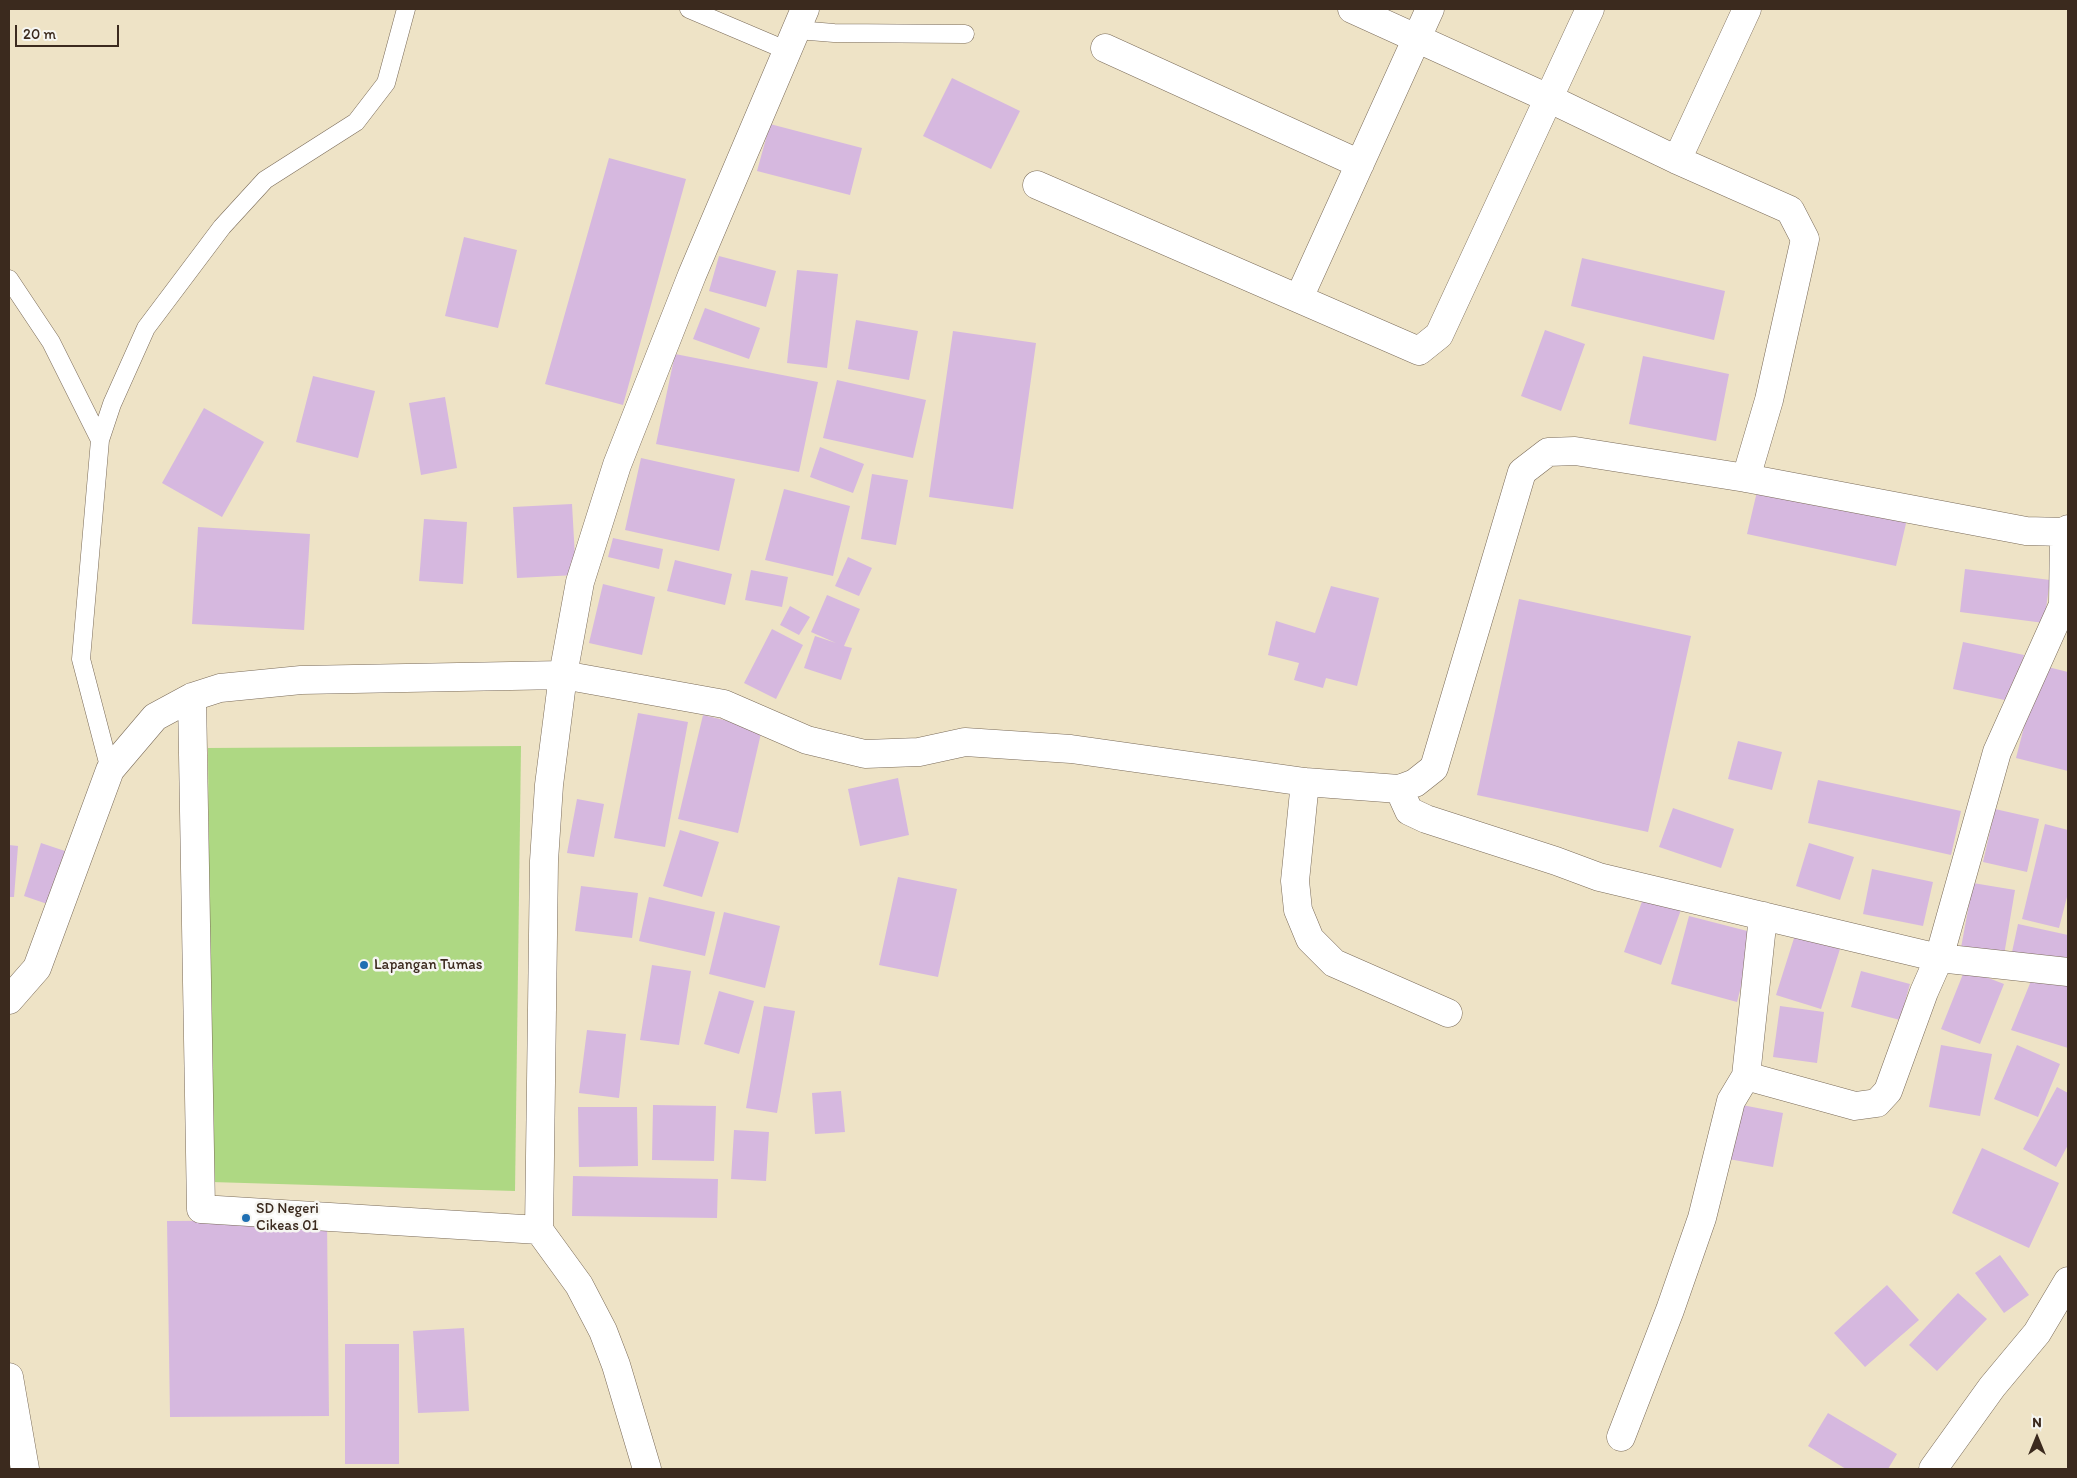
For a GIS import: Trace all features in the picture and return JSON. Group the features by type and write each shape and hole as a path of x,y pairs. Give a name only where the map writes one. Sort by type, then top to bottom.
{"street":[{"path":"1352,9 1548,98 1677,160 1790,210 1805,239 1769,400 1746,478"},
{"path":"1299,298 1430,9"},
{"path":"1037,184 1419,351 1439,335 1590,9"},
{"path":"1677,160 1747,9"},
{"path":"647,1469 616,1365 603,1331 579,1285 538,1230 544,861 549,785 563,675 580,582 617,465 692,275 796,30"},
{"path":"1105,48 1360,164"},
{"path":"9,1000 37,968 110,770 155,717 192,697 220,688 301,680 563,675 724,704 807,740 865,754 919,752 965,742 984,743 1071,749 1305,782 1399,789 1415,784 1434,768 1522,472 1548,452 1575,451 1746,478 2026,531 2067,531 2063,605 1997,752 1940,958 1924,992 1888,1091 1877,1103 1855,1106 1746,1076"},
{"path":"192,697 201,1209 538,1230"},
{"path":"1305,782 1295,881 1298,910 1310,939 1334,963 1448,1013"},
{"path":"1399,789 1409,810 1426,819 1556,861 1599,877 1940,958 2068,972"},
{"path":"1621,1437 1670,1310 1702,1218 1731,1101 1746,1076 1763,916"},
{"path":"1933,1469 1992,1387 2037,1333 2068,1281"},
{"path":"9,1377 25,1469"}],"lane":[{"path":"110,770 81,659 100,440 112,404 146,328 222,226 265,180 356,122 386,83 406,9"},
{"path":"689,9 796,30 834,33 965,34"},
{"path":"9,279 51,342 100,440"}],"green space":[{"name":"Lapangan Tumas","path":"521,746 515,1191 211,1182 208,748"}],"building":[{"path":"952,78 1020,111 991,169 923,136"},
{"path":"770,124 862,148 850,195 757,171"},
{"path":"609,158 686,179 623,405 545,384"},
{"path":"464,237 517,250 498,328 445,316"},
{"path":"719,256 776,271 766,307 709,291"},
{"path":"1582,258 1725,291 1714,340 1571,306"},
{"path":"797,270 838,274 827,368 787,363"},
{"path":"705,308 760,328 749,359 693,339"},
{"path":"856,320 918,331 909,380 848,369"},
{"path":"1545,330 1585,344 1561,411 1521,396"},
{"path":"953,331 1036,343 1013,509 929,497"},
{"path":"675,354 818,382 799,472 656,444"},
{"path":"1643,356 1729,374 1716,441 1629,424"},
{"path":"313,376 375,391 358,458 296,442"},
{"path":"837,380 926,400 913,458 823,438"},
{"path":"445,397 457,468 421,475 409,403"},
{"path":"204,408 264,442 222,517 162,483"},
{"path":"820,447 864,464 853,493 810,477"},
{"path":"641,458 735,479 719,551 625,530"},
{"path":"872,474 908,480 896,545 861,539"},
{"path":"1759,483 1908,515 1896,566 1747,534"},
{"path":"784,489 850,506 833,576 765,560"},
{"path":"572,504 576,575 517,578 513,507"},
{"path":"424,519 467,522 463,584 419,581"},
{"path":"198,527 310,534 304,630 192,624"},
{"path":"613,538 663,549 659,569 608,557"},
{"path":"848,557 872,568 859,596 835,586"},
{"path":"675,560 732,574 725,605 667,591"},
{"path":"1965,569 2050,580 2044,623 1960,612"},
{"path":"751,570 788,577 782,607 745,600"},
{"path":"603,584 655,597 642,655 589,643"},
{"path":"1331,586 1379,598 1357,686 1326,678 1323,688 1294,680 1299,663 1268,655 1276,621 1315,633"},
{"path":"827,595 860,609 844,646 852,648 841,680 804,668 815,636 836,643 811,632"},
{"path":"1519,599 1691,636 1648,832 1477,795"},
{"path":"790,606 810,617 799,635 780,625"},
{"path":"772,629 803,645 776,699 744,683"},
{"path":"1963,642 2024,655 2014,702 1953,689"},
{"path":"2040,665 2068,672 2068,771 2016,758"},
{"path":"638,713 688,722 665,847 614,838"},
{"path":"703,715 762,729 738,833 678,819"},
{"path":"1738,741 1782,752 1772,790 1728,779"},
{"path":"898,778 909,835 860,846 848,789"},
{"path":"1818,780 1961,811 1951,855 1808,823"},
{"path":"577,799 604,804 594,857 567,853"},
{"path":"1673,808 1734,829 1721,868 1659,847"},
{"path":"1995,809 2039,819 2027,872 1983,862"},
{"path":"2045,824 2068,830 2068,893 2059,928 2022,919"},
{"path":"680,830 719,842 702,897 663,886"},
{"path":"41,843 74,854 56,907 24,896"},
{"path":"1809,843 1854,857 1840,900 1796,886"},
{"path":"9,845 18,846 14,897 9,897"},
{"path":"1872,869 1933,882 1923,926 1863,914"},
{"path":"898,877 957,889 938,977 879,965"},
{"path":"1973,883 2015,890 2003,961 1960,953"},
{"path":"581,886 638,893 632,938 575,931"},
{"path":"1645,893 1682,907 1661,965 1624,952"},
{"path":"649,897 715,912 705,956 639,941"},
{"path":"724,912 780,926 765,988 709,974"},
{"path":"1689,916 1755,933 1737,1002 1671,984"},
{"path":"2018,924 2068,935 2068,964 2012,952"},
{"path":"1795,935 1840,949 1821,1009 1776,995"},
{"path":"652,965 691,971 679,1045 640,1040"},
{"path":"1965,969 2004,984 1980,1044 1941,1029"},
{"path":"1861,971 1910,984 1900,1020 1851,1007"},
{"path":"2033,976 2068,978 2068,1048 2011,1030"},
{"path":"719,991 754,1001 739,1054 704,1044"},
{"path":"764,1006 795,1011 777,1113 746,1108"},
{"path":"1780,1006 1824,1012 1817,1063 1773,1057"},
{"path":"587,1030 626,1034 619,1098 579,1093"},
{"path":"1941,1045 1992,1054 1980,1116 1929,1107"},
{"path":"2017,1045 2060,1064 2038,1117 1994,1099"},
{"path":"2057,1087 2068,1093 2068,1145 2056,1167 2023,1149"},
{"path":"841,1091 845,1132 815,1134 812,1093"},
{"path":"1732,1103 1783,1113 1773,1167 1723,1158"},
{"path":"653,1105 716,1106 714,1161 652,1160"},
{"path":"578,1107 637,1107 638,1166 579,1167"},
{"path":"734,1130 769,1132 766,1181 731,1179"},
{"path":"1982,1148 2059,1183 2029,1248 1952,1213"},
{"path":"573,1176 718,1179 717,1218 572,1216"},
{"path":"327,1220 329,1416 170,1417 167,1221"},
{"path":"2000,1255 2029,1295 2004,1313 1975,1273"},
{"path":"1887,1285 1919,1320 1865,1367 1834,1333"},
{"path":"1958,1293 1987,1319 1937,1371 1909,1345"},
{"path":"464,1328 469,1411 418,1413 413,1331"},
{"path":"345,1344 399,1344 399,1464 345,1464"},
{"path":"1828,1413 1897,1454 1888,1469 1846,1469 1808,1446"}],"place":[{"name":"Lapangan Tumas","path":"364,965"},
{"name":"SD Negeri Cikeas 01","path":"246,1218"}]}
